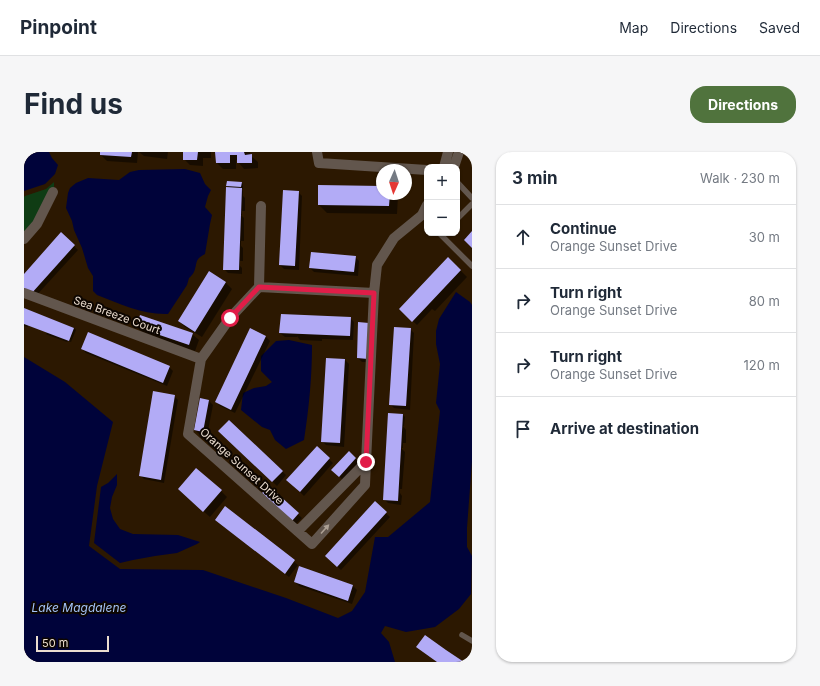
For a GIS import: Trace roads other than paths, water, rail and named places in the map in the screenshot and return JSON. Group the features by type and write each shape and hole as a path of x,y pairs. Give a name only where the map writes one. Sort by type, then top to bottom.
{"street":[{"path":"317,152 319,163 424,170"},
{"path":"445,164 448,152"},
{"path":"455,164 459,152"},
{"path":"24,239 36,224 53,192"},
{"path":"261,206 259,287 374,293"},
{"name":"Orange Sunset Drive","path":"259,287 230,318 201,359 188,434 312,544 365,485 374,293 377,265 394,238 424,217"},
{"name":"Sea Breeze Court","path":"24,293 201,359"},
{"path":"298,531 366,462"}],"lane":[{"path":"460,185 472,198"},
{"path":"460,216 472,204"},
{"path":"443,236 472,266"},
{"path":"462,635 472,642"}],"water":[{"path":"24,152 49,152 58,165 55,174 45,184 24,191"},
{"path":"185,169 200,173 205,184 211,190 205,207 212,215 205,254 198,260 194,273 189,278 187,285 168,314 141,311 97,295 93,291 93,276 88,268 82,248 66,208 70,188 76,183 88,178 119,180 130,172 139,170"},
{"name":"Lake Magdalene","path":"456,292 472,305 472,461 467,528 467,547 472,556 471,594 459,609 435,627 406,632 385,626 381,633 389,642 395,662 24,662 24,357 65,382 113,422 97,486 89,546 120,569 203,570 286,598 338,618 352,611 365,592 375,537 388,537 430,502 440,411 436,403 440,364 436,344 436,331 439,319"},
{"path":"289,340 312,345 312,357 310,392 304,440 286,449 275,440 270,430 262,427 241,410 243,393 254,388 266,386 272,382 261,371 261,356 276,341"},
{"path":"117,474 117,485 112,497 110,508 113,519 120,529 133,534 178,535 200,542 177,553 120,563 94,543 101,487 108,483"}]}
